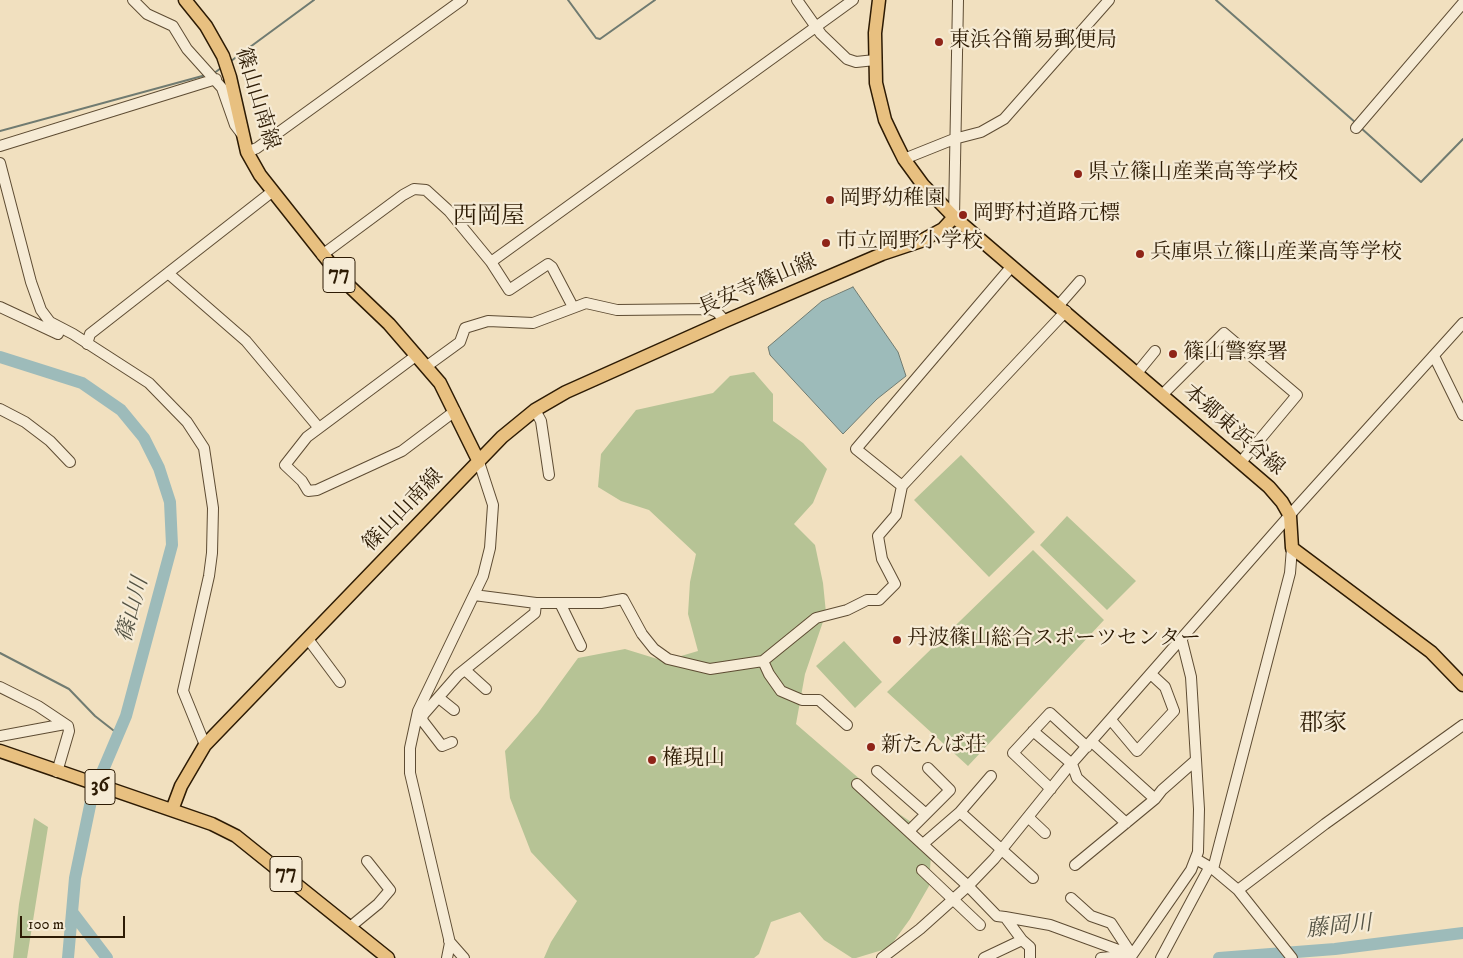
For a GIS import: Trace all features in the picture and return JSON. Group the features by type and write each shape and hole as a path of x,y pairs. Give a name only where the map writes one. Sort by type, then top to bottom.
{"main road":[{"name":"篠山山南線","path":"172,810 181,786 205,745 479,462 455,411 440,384 427,366 344,281 260,174 247,152 229,72 223,56 206,26 185,0"},
{"path":"879,0 874,33 876,83 885,120 904,159 923,185 954,217"},
{"name":"本郷東浜谷線","path":"954,217 1242,462 1282,502 1290,516"},
{"name":"長安寺篠山線","path":"479,462 502,437 535,410 566,392 882,254 922,241 943,229 954,217"},
{"path":"1290,516 1292,548 1432,652 1463,685"},
{"name":"36","path":"0,751 140,801 172,810"},
{"name":"77","path":"172,810 212,824 236,836 388,958"}],"street":[{"path":"133,0 148,14 173,26 188,49 222,88 235,125 242,134"},
{"path":"247,152 265,142 462,0"},
{"path":"797,0 834,49 847,59 856,62 875,60"},
{"path":"491,262 853,0"},
{"path":"954,217 958,0"},
{"path":"904,159 954,139 981,132 1004,119 1109,0"},
{"path":"1356,128 1463,3"},
{"path":"0,146 212,75"},
{"path":"0,163 41,310 50,322 149,383 162,394 187,422 204,448 213,508 212,553 207,585 183,691 205,745"},
{"path":"322,255 414,189 426,190 433,194 491,262 509,290 548,264 552,266 574,307"},
{"path":"87,344 90,334 273,191"},
{"path":"902,486 856,449 1012,266"},
{"path":"169,274 246,341 319,428"},
{"path":"474,595 536,603 601,603 623,599 654,649 668,659 692,667 710,670 763,661 816,618 848,610 868,600 879,600 895,584 882,559 878,536 896,514 902,486 1062,308 1080,281"},
{"path":"427,366 460,342 465,328 488,322 533,323 586,303 617,310 710,308 717,312 725,321"},
{"path":"0,307 77,343 87,344"},
{"path":"882,958 920,929 953,900 1002,849 1072,764 1463,323"},
{"path":"1162,395 1224,334 1298,395 1242,462"},
{"path":"1137,372 1155,351"},
{"path":"417,355 307,436 285,466 302,481 308,491 331,484 402,451 455,411"},
{"path":"1434,356 1463,415"},
{"path":"0,409 25,422 50,441 70,462"},
{"path":"535,410 541,421 549,475"},
{"path":"447,958 450,941 410,773 410,748 414,721 420,713 483,576 494,520 493,505 488,485 479,462"},
{"path":"1162,956 1211,868 1290,574 1292,548"},
{"path":"420,713 439,698 458,675 535,613 536,603"},
{"path":"560,603 581,646"},
{"path":"308,639 340,682"},
{"path":"1131,956 1191,870 1196,859 1199,809 1191,677 1182,641"},
{"path":"763,661 769,674 781,691 802,700 819,700 847,725"},
{"path":"465,670 486,689"},
{"path":"1112,720 1136,751 1174,712 1165,687 1152,675"},
{"path":"0,687 38,706 65,724 69,731 59,772"},
{"path":"439,698 454,710"},
{"path":"420,713 422,720 442,746 452,742"},
{"path":"1051,789 1013,753 1050,713 1155,799"},
{"path":"0,736 65,724"},
{"path":"1238,890 1325,824 1463,725"},
{"path":"1033,731 1072,764 1078,778 1126,823"},
{"path":"1075,865 1155,799 1162,790 1196,760"},
{"path":"909,832 950,790 928,768"},
{"path":"877,772 926,814"},
{"path":"923,844 960,812 991,776"},
{"path":"857,784 998,916 1050,925 1131,956"},
{"path":"960,812 1033,878"},
{"path":"1028,817 1045,833"},
{"path":"1196,859 1211,868 1238,890 1292,958"},
{"path":"350,927 378,904 390,890 367,861"},
{"path":"922,870 980,925"},
{"path":"1071,898 1091,916 1112,923 1131,956"},
{"path":"1005,917 1022,940 1030,947 1030,958"},
{"path":"984,958 1001,954 1022,940"},
{"path":"450,941 464,958"},
{"path":"1101,958 1131,956"}],"green space":[{"path":"754,372 773,394 773,421 803,443 827,469 813,503 794,524 815,545 823,583 826,613 805,674 796,724 869,787 883,803 911,822 931,854 929,886 910,919 889,948 856,958 852,958 824,940 800,912 771,922 759,954 754,958 544,958 551,942 577,901 531,852 510,798 505,751 538,713 578,658 625,649 664,661 698,651 688,614 690,582 696,554 649,510 621,501 598,487 601,454 636,410 713,393 730,376"},
{"path":"961,455 1035,532 989,577 914,500"},
{"path":"1067,516 1136,581 1107,610 1040,545"},
{"path":"1033,550 1104,620 968,766 887,692"},
{"path":"844,641 882,682 855,708 816,666"},
{"path":"34,818 48,827 27,958 13,958 19,904"}],"water":[{"path":"853,287 898,352 906,376 877,399 843,434 770,355 768,347 822,301"}],"waterway":[{"path":"231,61 314,0"},
{"path":"568,0 596,38 600,39 655,0"},
{"path":"1216,0 1356,123"},
{"path":"213,74 221,68"},
{"path":"0,131 206,75"},
{"path":"1361,128 1421,182 1463,139"},
{"name":"篠山川","path":"0,357 82,383 121,410 144,438 159,468 170,502 172,545 126,716 92,796 75,878 68,958"},
{"path":"0,653 69,689 95,716 118,734"},
{"name":"藤岡川","path":"72,912 107,958"},
{"name":"藤岡川","path":"1219,958 1335,949 1463,933"}],"place":[{"name":"東浜谷簡易郵便局","path":"939,42"},
{"name":"県立篠山産業高等学校","path":"1078,174"},
{"name":"岡野幼稚園","path":"830,200"},
{"name":"岡野村道路元標","path":"963,215"},
{"name":"市立岡野小学校","path":"826,243"},
{"name":"兵庫県立篠山産業高等学校","path":"1140,254"},
{"name":"篠山警察署","path":"1173,354"},
{"name":"丹波篠山総合スポーツセンター","path":"897,640"},
{"name":"新たんば荘","path":"871,747"},
{"name":"権現山","path":"652,760"}],"district":[{"name":"西岡屋","path":"489,218"},
{"name":"郡家","path":"1323,725"}]}
